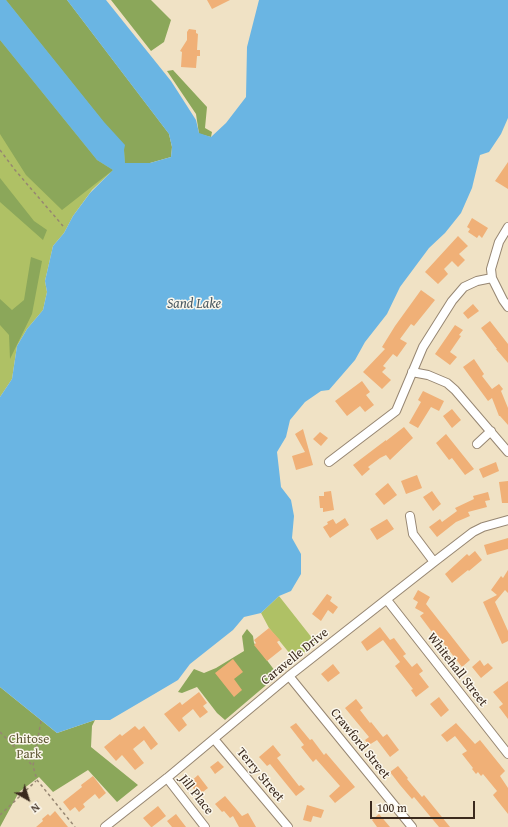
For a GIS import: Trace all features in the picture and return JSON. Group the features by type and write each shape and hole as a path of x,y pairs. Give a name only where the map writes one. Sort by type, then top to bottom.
{"street":[{"path":"508,227 495,251 491,269 492,278 508,308"},
{"path":"329,462 396,411 423,347 452,301 464,287 477,281 492,278"},
{"path":"412,372 428,375 447,383 455,390 508,452"},
{"path":"477,444 491,431"},
{"path":"410,516 413,534 434,562"},
{"name":"Caravelle Drive","path":"105,827 167,778 289,676 473,532 483,527 508,520"},
{"name":"Whitehall Street","path":"387,600 508,754"},
{"name":"Crawford Street","path":"289,676 412,827"},
{"name":"Terry Street","path":"214,739 288,827"},
{"name":"Jill Place","path":"167,778 205,827"}],"path":[{"path":"0,150 15,170 63,226"},
{"path":"41,721 33,766 37,780 75,827"},
{"path":"0,732 33,766"},
{"path":"0,816 37,780"}],"green space":[{"path":"0,0 67,0 169,134 109,174 92,190 73,216 64,233 53,246 45,281 47,292 43,310 27,329 17,346 12,379 0,397"},
{"path":"6,0 67,0 169,134 172,147 171,157 150,163 125,163 124,150 102,120"},
{"path":"111,0 151,0 171,20 164,42 151,51"},
{"path":"0,40 97,160 113,170 62,210 26,175 0,134"},
{"path":"173,70 207,107 205,128 212,132 211,137 199,134 196,114 167,71"},
{"path":"0,178 34,221 47,230 43,240 0,202"},
{"path":"31,257 42,261 32,314 10,359 9,335 0,325 0,299 12,310 24,300"},
{"path":"279,596 316,643 295,660 269,628 261,613"},
{"path":"247,629 253,636 254,643 278,675 225,720 217,713 197,687 182,693 178,692 194,669 204,673 216,668 244,651 242,636"},
{"name":"Chitose Park","path":"0,687 57,733 95,720 92,726 91,747 138,785 117,802 88,770 53,792 39,777 19,792 0,827"}],"water":[{"name":"Sand Lake","path":"0,0 6,0 104,122 125,145 125,163 150,163 171,157 172,147 169,134 67,0 106,0 171,81 196,120 199,133 211,137 226,123 246,97 247,47 259,0 508,0 508,118 501,134 489,152 480,155 472,188 461,213 445,233 429,248 400,287 387,314 365,342 355,360 329,390 321,391 305,402 290,420 286,437 277,452 281,487 291,500 294,516 292,538 301,554 301,574 291,591 279,596 261,613 244,617 233,630 190,664 178,680 110,720 95,720 57,733 0,687 0,397 12,379 17,346 27,329 43,310 47,292 45,281 53,246 64,233 73,216 90,193 113,170 97,160 0,40"}],"building":[{"path":"207,0 230,0 212,9"},
{"path":"189,29 196,30 196,33 198,34 197,50 200,50 200,56 197,56 196,68 181,67 182,52 180,51 187,40 187,32"},
{"path":"508,162 508,189 495,181"},
{"path":"472,218 488,228 482,238 479,235 477,238 468,232 470,229 467,227"},
{"path":"458,236 468,246 459,254 465,260 458,267 452,261 444,269 448,274 438,284 425,272"},
{"path":"421,290 435,300 414,326 411,324 400,339 407,343 397,357 393,354 383,366 386,368 382,372 391,380 382,389 363,372 385,349 382,347"},
{"path":"473,304 479,311 468,319 463,313"},
{"path":"490,321 508,344 508,363 481,328"},
{"path":"455,325 463,330 459,335 461,336 450,352 457,357 450,365 435,354"},
{"path":"474,359 484,374 482,376 492,389 499,384 503,389 501,391 508,408 508,425 499,416 492,398 488,401 463,367"},
{"path":"362,381 370,392 366,395 374,405 365,412 360,406 347,416 335,401"},
{"path":"423,391 444,401 439,411 431,407 418,428 409,423 421,402 418,400"},
{"path":"452,409 461,420 452,428 443,416"},
{"path":"404,427 413,438 390,460 386,455 380,458 368,467 370,469 362,476 353,465"},
{"path":"303,429 313,465 296,470 292,456 305,452 295,434"},
{"path":"320,432 328,438 321,446 313,439"},
{"path":"446,434 474,469 465,475 452,458 449,460 436,443"},
{"path":"496,462 499,471 483,478 479,469"},
{"path":"417,475 422,488 406,494 401,481"},
{"path":"508,481 508,503 502,503 499,482"},
{"path":"388,483 397,495 384,505 375,494"},
{"path":"331,491 334,510 323,512 323,508 320,508 319,496 324,496 324,492"},
{"path":"432,491 441,504 433,511 423,497"},
{"path":"488,492 490,500 485,501 487,507 468,512 470,516 456,522 437,537 429,527 440,519 442,522 457,511 455,508 474,499 473,496"},
{"path":"345,518 349,525 330,538 323,527 328,524 327,522 333,519 336,524"},
{"path":"387,519 394,529 377,540 370,529"},
{"path":"508,538 508,549 487,555 484,545"},
{"path":"475,551 482,560 452,583 445,574 467,554 469,556"},
{"path":"508,570 508,593 505,590 495,602 508,631 508,641 502,644 483,602 497,595 491,590 501,576 503,578"},
{"path":"418,590 430,597 426,604 470,660 462,667 434,631 432,632 420,616 424,613 415,608 418,602 413,599"},
{"path":"327,594 332,597 330,601 338,607 333,614 328,610 321,621 312,614"},
{"path":"380,627 390,640 394,638 406,654 403,656 412,667 417,663 423,671 419,674 429,687 416,697 411,690 413,689 395,666 400,662 383,640 367,651 361,642"},
{"path":"269,628 280,640 277,642 282,649 267,661 254,645 256,643 254,640"},
{"path":"233,659 243,672 234,679 242,690 234,697 215,673"},
{"path":"480,660 484,666 488,663 493,668 481,678 472,667"},
{"path":"333,664 340,673 328,682 321,674"},
{"path":"508,681 508,719 499,707 503,704 493,692"},
{"path":"199,692 207,703 203,706 208,712 200,718 193,709 182,718 187,725 179,732 164,714 180,702 182,705"},
{"path":"439,697 449,710 441,717 430,704"},
{"path":"356,699 363,708 360,710 370,723 371,722 383,737 387,734 399,750 390,757 377,740 369,745 365,740 369,737 345,708"},
{"path":"296,723 310,740 312,739 324,755 326,753 355,787 335,803 329,796 340,786 316,759 313,762 301,747 304,745 290,727"},
{"path":"456,723 475,744 480,740 505,771 500,776 508,788 508,814 493,795 497,791 483,774 481,776 478,772 476,774 472,769 473,768 462,754 467,751 455,736 447,742 441,735"},
{"path":"135,726 139,730 144,726 158,744 151,750 144,740 133,749 144,763 135,770 122,755 116,761 104,747 120,734 122,736"},
{"path":"273,745 281,755 277,758 299,786 301,785 305,789 296,796 270,764 267,766 259,757"},
{"path":"218,761 224,767 215,774 210,767"},
{"path":"398,766 422,797 424,795 450,827 439,827 414,797 412,799 400,785 390,772"},
{"path":"198,775 208,788 199,795 189,783"},
{"path":"93,776 106,793 99,799 95,794 83,804 85,807 79,812 75,807 70,811 63,802"},
{"path":"225,796 242,816 248,813 256,827 239,827 233,816 230,818 224,811 222,812 215,804"},
{"path":"307,805 324,810 321,818 313,816 311,822 303,820"},
{"path":"158,806 166,816 151,827 143,818"},
{"path":"55,811 68,827 36,827 43,821 42,819 48,814 50,816"},
{"path":"176,814 186,827 172,827 167,821"},
{"path":"379,814 390,827 377,827 372,820"}]}
